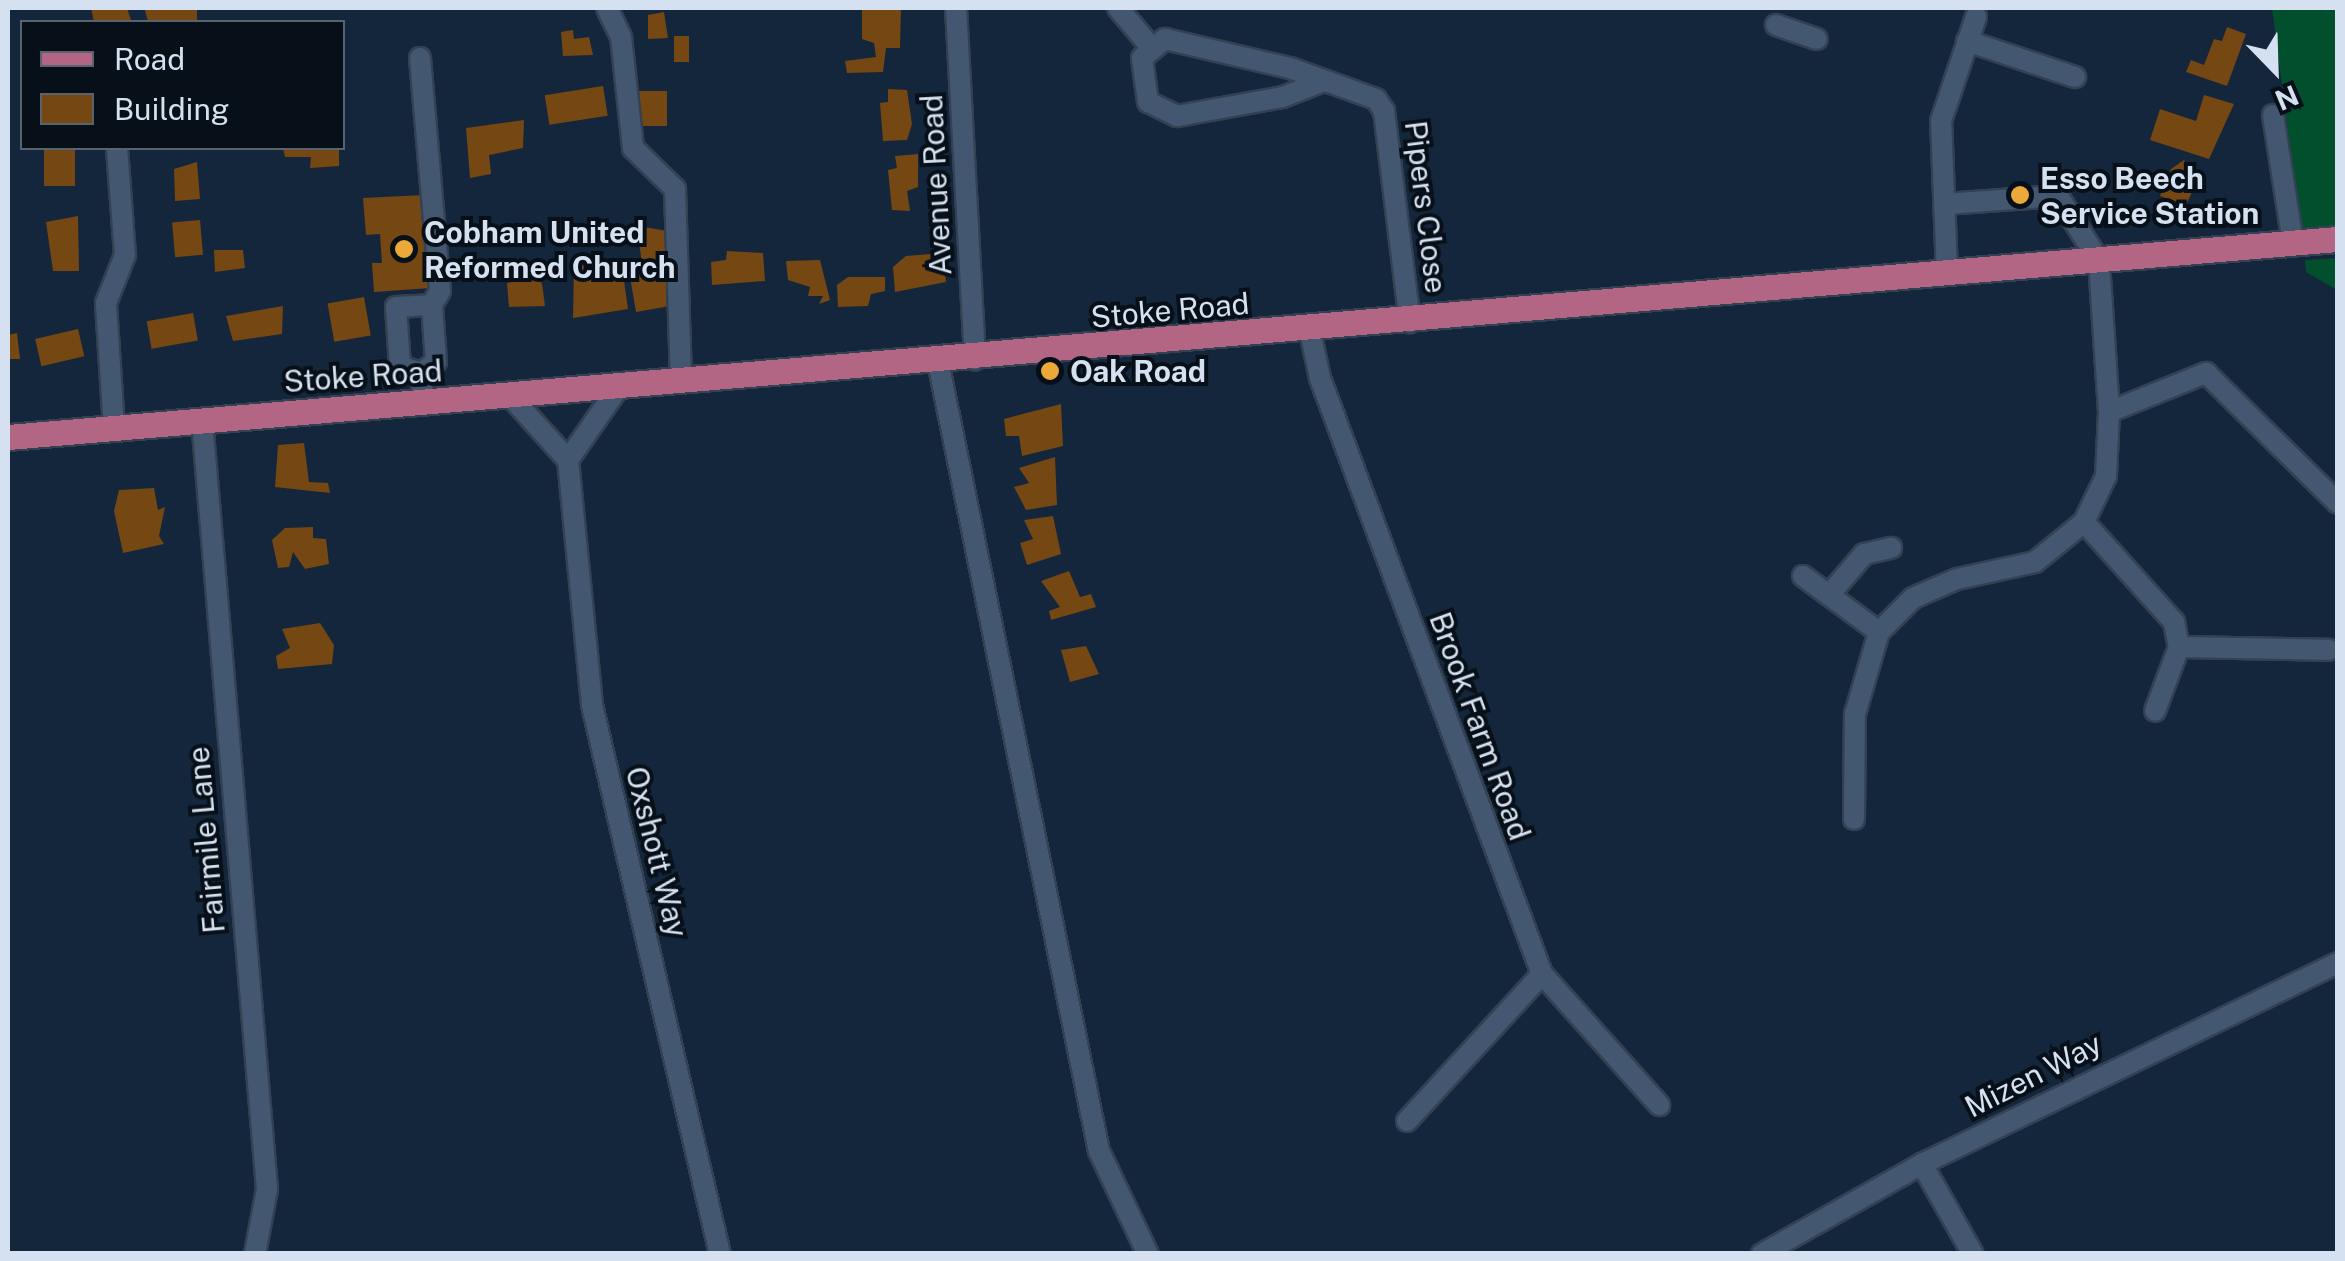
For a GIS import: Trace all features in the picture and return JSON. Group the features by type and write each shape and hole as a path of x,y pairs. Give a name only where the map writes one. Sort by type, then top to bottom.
{"main road":[{"name":"Stoke Road","path":"8,437 1310,331 2338,240"}],"street":[{"path":"608,8 621,37 632,148 675,189 681,382"},
{"name":"Avenue Road","path":"956,8 976,359"},
{"path":"1118,8 1150,46 1142,58 1148,102 1177,116 1283,96 1321,82"},
{"path":"1946,274 1942,120 1976,17"},
{"path":"1776,24 1817,39"},
{"name":"Pipers Close","path":"1150,46 1165,39 1290,68 1321,82 1364,90 1384,111 1410,322"},
{"path":"1967,41 2075,77"},
{"path":"420,58 440,291 432,305 436,362 420,374"},
{"path":"2272,115 2293,243"},
{"path":"114,428 106,303 124,254 117,150"},
{"path":"1854,818 1855,714 1879,632 1913,598 1957,579 2035,562 2084,522 2106,476 2109,412 2098,262 2058,196 1944,204"},
{"path":"420,374 400,366 396,307 432,305"},
{"name":"Brook Farm Road","path":"1310,331 1327,397 1542,974 1659,1104"},
{"path":"938,362 1098,1152 1148,1254"},
{"path":"2109,412 2206,373 2338,503"},
{"path":"420,374 423,404"},
{"path":"512,398 568,460 618,388"},
{"name":"Fairmile Lane","path":"202,420 267,1189 255,1254"},
{"name":"Oxshott Way","path":"568,460 590,689 720,1254"},
{"path":"2084,522 2174,622 2179,647 2155,711"},
{"path":"1828,595 1864,554 1891,548"},
{"path":"1802,576 1879,632"},
{"path":"2179,647 2328,650"},
{"name":"Mizen Way","path":"1762,1254 1922,1164 2336,969"},
{"path":"1407,1121 1542,974"},
{"path":"1922,1164 1973,1254"}],"green space":[{"path":"2272,8 2337,8 2337,230 2301,233"},
{"path":"2337,258 2337,290 2306,272 2305,260"}],"building":[{"path":"91,8 127,8 131,20 94,20"},
{"path":"197,8 197,20 148,20 145,10"},
{"path":"862,8 901,8 900,48 886,48 883,72 847,73 845,61 876,57 874,43 862,39"},
{"path":"664,12 668,38 648,39 648,15"},
{"path":"2227,27 2246,34 2227,86 2186,72 2191,60 2204,65 2214,39 2222,41"},
{"path":"573,30 574,39 589,37 593,55 563,56 561,32"},
{"path":"674,36 689,36 689,62 674,62"},
{"path":"603,86 608,116 549,125 545,95"},
{"path":"888,89 907,90 912,124 907,140 883,141 880,103 888,102"},
{"path":"636,91 667,91 667,126 636,126"},
{"path":"2204,95 2234,104 2209,159 2150,140 2160,109 2196,121"},
{"path":"524,120 523,148 489,155 491,174 470,178 466,128"},
{"path":"44,150 75,150 75,186 44,186"},
{"path":"283,150 339,150 339,166 310,168 311,157 285,157"},
{"path":"918,154 918,187 907,191 910,211 892,210 888,170 897,168 895,156"},
{"path":"2184,160 2197,181 2186,205 2160,196 2171,169"},
{"path":"197,162 200,199 175,201 174,169"},
{"name":"Cobham United Reformed Church","path":"424,195 430,288 374,292 372,263 382,263 380,234 366,235 363,198"},
{"path":"78,216 79,271 53,271 46,222"},
{"path":"200,220 203,255 175,257 172,222"},
{"path":"637,226 668,231 670,306 636,312 628,265 642,264"},
{"path":"214,250 243,250 245,268 215,272"},
{"path":"727,251 763,253 765,281 712,285 711,262 726,260"},
{"path":"943,253 946,282 895,292 893,267 906,256"},
{"path":"621,259 628,309 573,318 574,267"},
{"path":"820,260 830,300 819,304 823,296 808,296 810,287 788,280 786,261"},
{"path":"848,277 885,277 885,291 871,294 868,306 838,307 837,285"},
{"path":"535,278 542,283 545,306 509,307 507,283"},
{"path":"364,297 371,335 334,342 328,303"},
{"path":"283,306 282,334 233,341 226,316"},
{"path":"193,313 198,341 152,349 147,321"},
{"path":"78,329 84,356 41,366 35,339"},
{"path":"17,333 20,359 8,359 8,335"},
{"path":"1061,404 1063,446 1022,456 1019,436 1006,436 1004,419"},
{"path":"304,443 309,482 328,483 330,493 275,487 278,445"},
{"path":"1055,457 1057,505 1026,510 1014,487 1029,483 1019,468"},
{"path":"154,488 158,510 165,507 159,536 164,544 123,553 114,511 119,490"},
{"path":"1053,516 1061,554 1027,565 1020,543 1033,539 1024,520"},
{"path":"313,527 313,538 326,539 329,564 305,569 293,552 289,567 278,568 272,540 285,528"},
{"path":"1069,571 1080,597 1091,594 1096,607 1051,620 1049,611 1060,607 1041,581"},
{"path":"320,623 334,645 332,664 278,669 276,656 290,648 282,629"},
{"path":"1086,646 1099,674 1070,682 1061,650"}],"place":[{"name":"Esso Beech Service Station","path":"2020,195"},
{"name":"Cobham United Reformed Church","path":"404,249"},
{"name":"Oak Road","path":"1050,371"}]}
